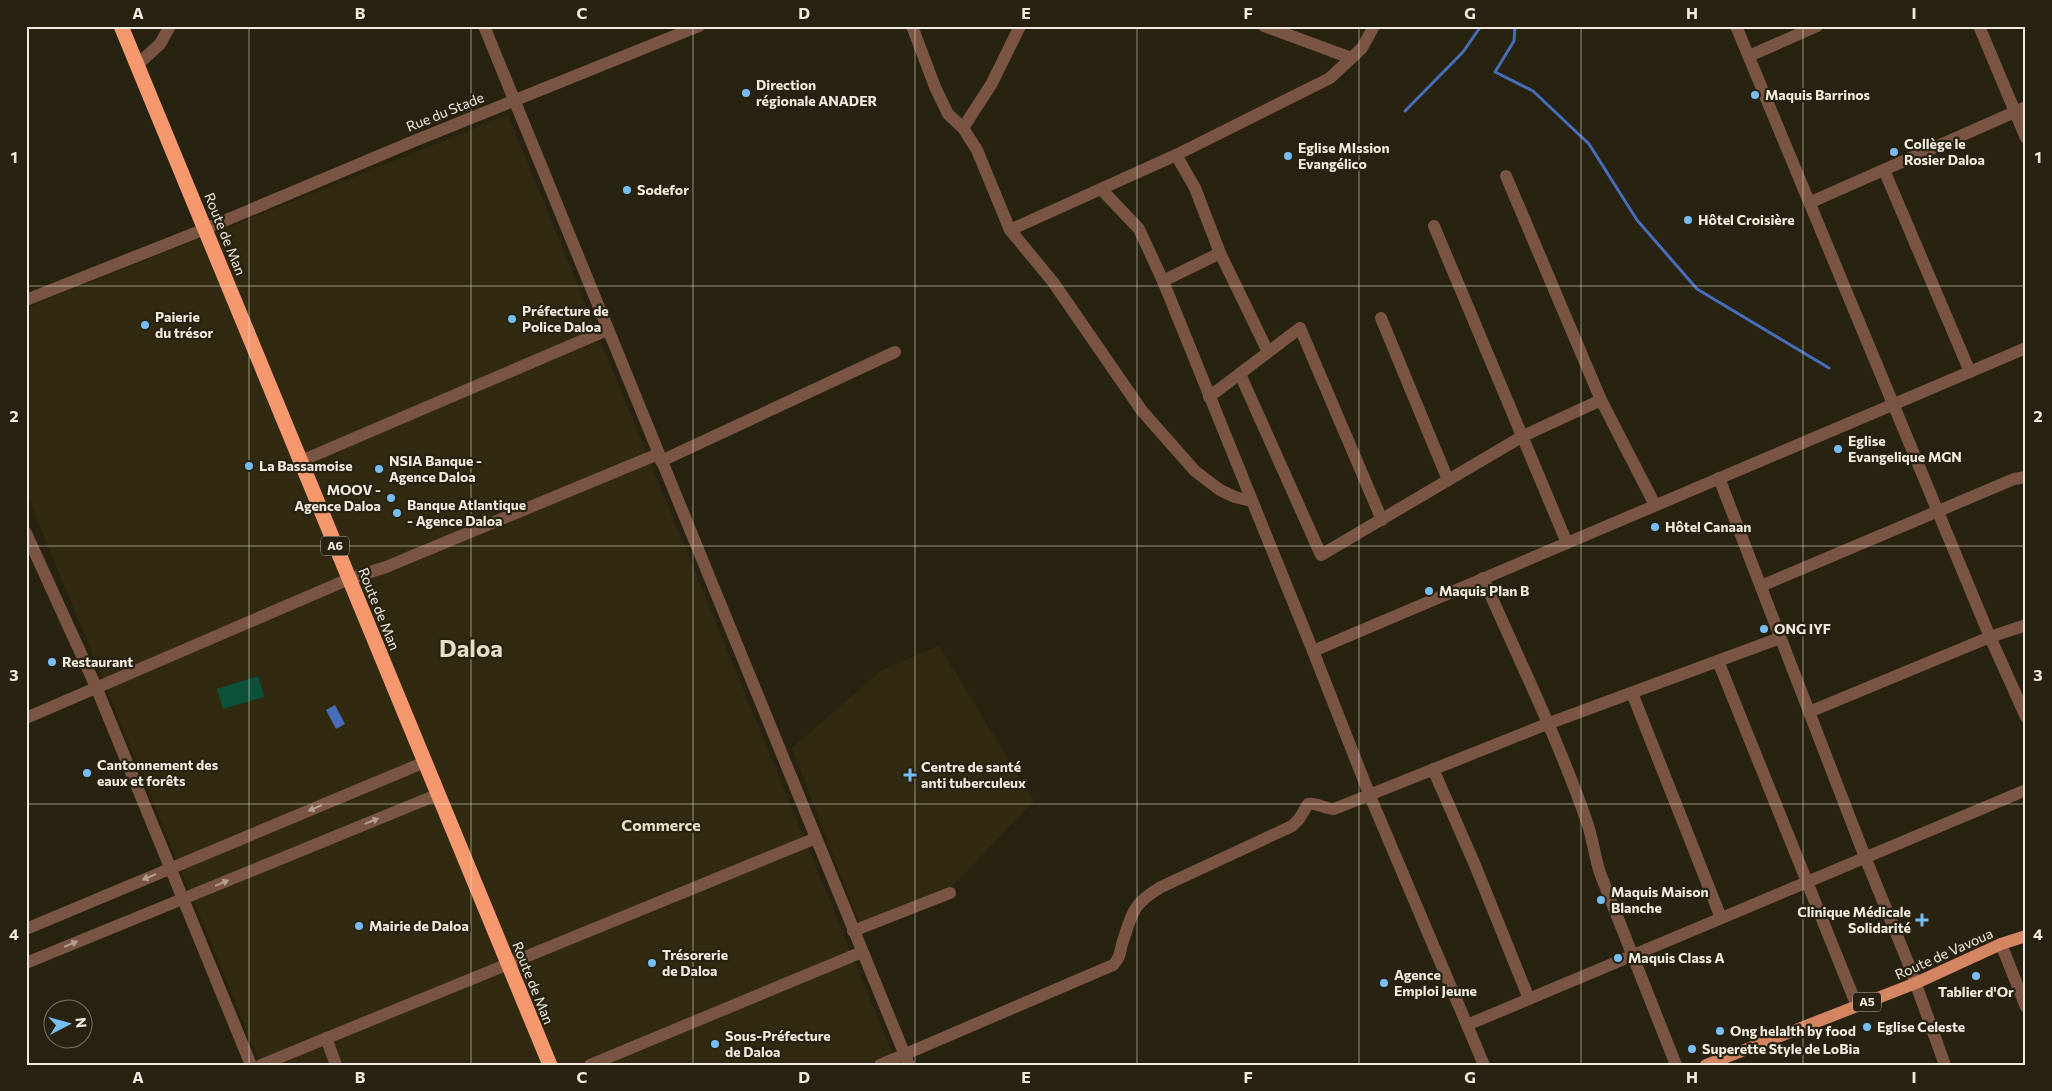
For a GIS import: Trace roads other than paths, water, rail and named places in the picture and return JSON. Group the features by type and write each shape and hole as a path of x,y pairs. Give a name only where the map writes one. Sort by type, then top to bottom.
{"highway":[{"name":"Route de Man","path":"121,26 550,1065"}],"main road":[{"name":"Route de Vavoua","path":"1706,1065 1916,983 2001,944 2026,936"}],"street":[{"path":"137,64 160,44 170,26"},
{"path":"484,26 906,1060"},
{"name":"Rue du Stade","path":"26,300 205,229 699,26"},
{"path":"912,26 935,87 948,114 963,128 978,150 1010,230 1053,282 1148,418 1195,471 1220,490 1250,501"},
{"path":"963,128 992,83 1020,26"},
{"path":"1264,26 1351,58"},
{"path":"1010,230 1176,155 1330,78 1362,48 1374,26"},
{"path":"1736,26 1811,202 1990,637 2026,717"},
{"path":"1749,56 1817,26"},
{"path":"1979,26 2020,109 2026,138"},
{"path":"1811,202 2020,109"},
{"path":"1176,155 1195,188 1220,253 1268,352"},
{"path":"1884,170 1970,372"},
{"path":"1506,176 1601,400 1654,505"},
{"path":"1102,190 1139,229 1163,281 1250,501 1313,650 1370,796 1484,1065"},
{"path":"1434,226 1567,543"},
{"path":"1163,281 1220,253"},
{"path":"1381,318 1448,480"},
{"path":"1209,397 1298,329 1302,330 1382,520"},
{"path":"301,461 607,330"},
{"path":"1313,650 2026,348"},
{"path":"26,718 349,579 386,568 659,457 894,352"},
{"path":"1240,374 1319,554 1382,520 1523,436 1601,400"},
{"path":"1760,586 1937,510 2014,479 2026,477"},
{"path":"1719,478 1865,857 1916,983 1945,1065"},
{"path":"26,533 97,688 251,1065"},
{"path":"1483,578 1547,724 1589,827 1593,852 1600,873 1676,1065"},
{"path":"1809,712 1990,637 2026,625"},
{"path":"880,1065 906,1060 1113,965 1119,958 1136,906 1147,896 1161,887 1292,826 1299,819 1308,804 1312,803 1334,809 1547,724 1780,638"},
{"path":"1718,661 1857,1006"},
{"path":"1632,693 1721,918"},
{"path":"26,929 424,762"},
{"path":"1433,769 1475,865 1529,999"},
{"path":"1466,1025 2026,790"},
{"path":"26,963 439,794"},
{"path":"261,1065 816,838"},
{"path":"854,931 950,893"},
{"path":"2001,944 2026,1007"},
{"path":"590,1065 862,952"},
{"path":"326,1038 336,1065"}],"water":[{"path":"335,705 345,724 336,729 326,710"}],"waterway":[{"path":"1405,111 1463,52 1481,26"},
{"path":"1515,26 1514,41 1495,72 1533,91 1589,144 1637,220 1697,289 1829,368"}],"place":[{"name":"Direction régionale ANADER","path":"746,93"},
{"name":"Maquis Barrinos","path":"1755,95"},
{"name":"Collège le Rosier Daloa","path":"1894,152"},
{"name":"Eglise MIssion Evangélico","path":"1288,156"},
{"name":"Sodefor","path":"627,190"},
{"name":"Hôtel Croisière","path":"1688,220"},
{"name":"Préfecture de Police Daloa","path":"512,319"},
{"name":"Paierie du trésor","path":"145,325"},
{"name":"Eglise Evangelique MGN","path":"1838,449"},
{"name":"La Bassamoise","path":"249,466"},
{"name":"NSIA Banque - Agence Daloa","path":"379,469"},
{"name":"MOOV - Agence Daloa","path":"391,498"},
{"name":"Banque Atlantique - Agence Daloa","path":"397,513"},
{"name":"Hôtel Canaan","path":"1655,527"},
{"name":"Maquis Plan B","path":"1429,591"},
{"name":"ONG IYF","path":"1764,629"},
{"name":"Restaurant","path":"52,662"},
{"name":"Cantonnement des eaux et forêts","path":"87,773"},
{"name":"Centre de santé anti tuberculeux","path":"910,775"},
{"name":"Maquis Maison Blanche","path":"1601,900"},
{"name":"Clinique Médicale Solidarité","path":"1922,920"},
{"name":"Mairie de Daloa","path":"359,926"},
{"name":"Maquis Class A","path":"1618,958"},
{"name":"Trésorerie de Daloa","path":"652,963"},
{"name":"Tablier d'Or","path":"1976,976"},
{"name":"Agence Emploi Jeune","path":"1384,983"},
{"name":"Eglise Celeste","path":"1867,1027"},
{"name":"Ong helalth by food","path":"1720,1031"},
{"name":"Sous-Préfecture de Daloa","path":"715,1044"},
{"name":"Superette Style de LoBia","path":"1692,1049"}],"district":[{"name":"Daloa","path":"471,649"},
{"name":"Commerce","path":"661,825"}]}
